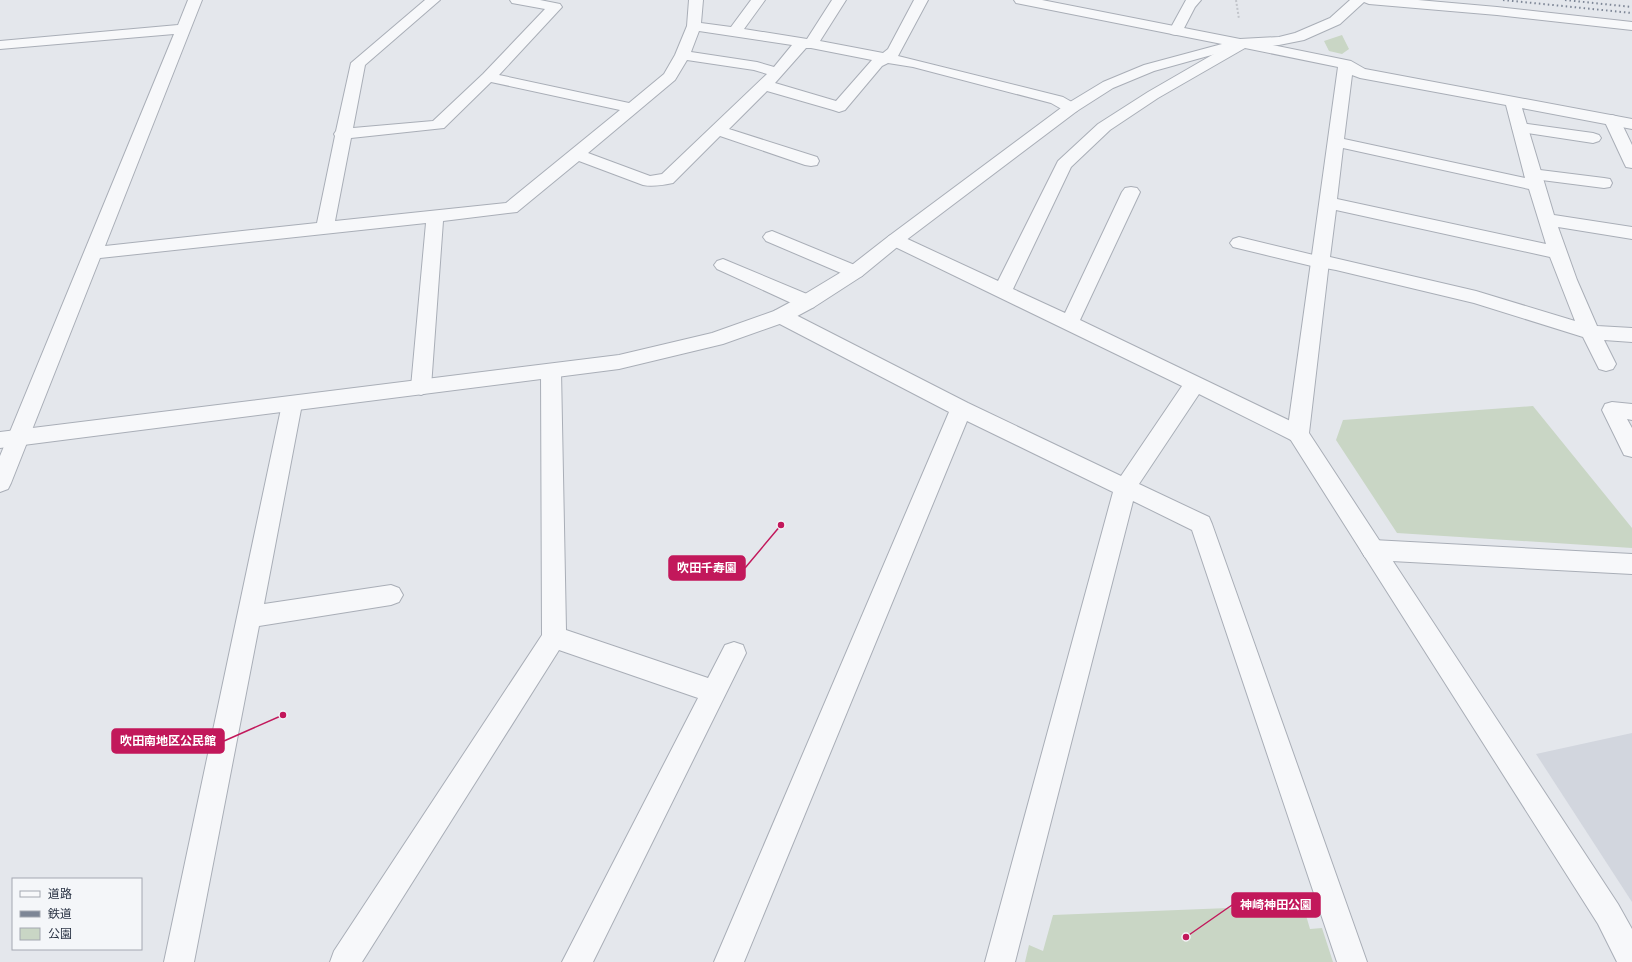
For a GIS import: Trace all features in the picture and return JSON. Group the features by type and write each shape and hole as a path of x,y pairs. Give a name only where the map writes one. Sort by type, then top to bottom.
{"street":[{"path":"0,482 195,0"},
{"path":"325,228 342,134 358,64 433,0"},
{"path":"342,134 438,125 488,77 554,7 517,0"},
{"path":"92,253 511,208 670,77 682,55 694,26 696,0"},
{"path":"735,32 758,0"},
{"path":"576,154 649,181 667,179 807,44 839,0"},
{"path":"764,85 839,107 877,63 894,52 921,0"},
{"path":"1020,0 1346,64 1360,73 1513,103 1632,124"},
{"path":"1176,31 1189,5 1194,0"},
{"path":"0,440 619,362 669,351 716,338 781,316 856,272 895,240 1071,108 1108,85 1149,68 1243,43 1284,40 1313,31 1335,21 1358,0"},
{"path":"1369,0 1497,11 1632,26"},
{"path":"694,26 914,63 1057,100 1071,108"},
{"path":"0,45 182,29"},
{"path":"1002,292 1064,165 1104,127 1153,95 1243,43"},
{"path":"682,55 757,66 777,73"},
{"path":"1298,434 1346,64"},
{"path":"488,77 632,108"},
{"path":"1513,103 1534,179 1558,253 1590,332 1606,364"},
{"path":"1612,120 1632,163"},
{"path":"1520,128 1593,138"},
{"path":"717,130 811,161"},
{"path":"1336,142 1534,179 1604,183"},
{"path":"1069,324 1131,192"},
{"path":"1328,203 1558,253"},
{"path":"421,387 436,216"},
{"path":"1548,220 1632,233"},
{"path":"772,237 856,272"},
{"path":"895,240 1195,383 1298,434 1608,914 1632,960"},
{"path":"1239,243 1476,297 1590,332 1632,335"},
{"path":"723,265 807,302"},
{"path":"781,316 961,409 1201,524 1352,962"},
{"path":"345,962 554,637 551,371"},
{"path":"1000,962 1125,488 1195,383"},
{"path":"180,962 292,404"},
{"path":"729,962 961,409"},
{"path":"1632,412 1612,410 1632,449"},
{"path":"1373,550 1632,564"},
{"path":"249,617 391,595"},
{"path":"554,637 713,692"},
{"path":"577,962 734,653"}],"shaded area":[{"path":"1632,733 1632,902 1536,754"}],"green space":[{"path":"1342,35 1349,49 1342,54 1329,51 1324,41"},
{"path":"1533,406 1632,528 1632,548 1397,533 1336,440 1343,420"},
{"path":"1303,905 1310,929 1322,928 1333,962 1025,962 1029,945 1043,951 1053,915"}],"railway":[{"path":"1503,0 1632,13"},
{"path":"1565,0 1632,7"}],"place":[{"name":"吹田千寿園","path":"781,525"},
{"name":"吹田南地区公民館","path":"283,715"},
{"name":"神崎神田公園","path":"1186,937"}]}
